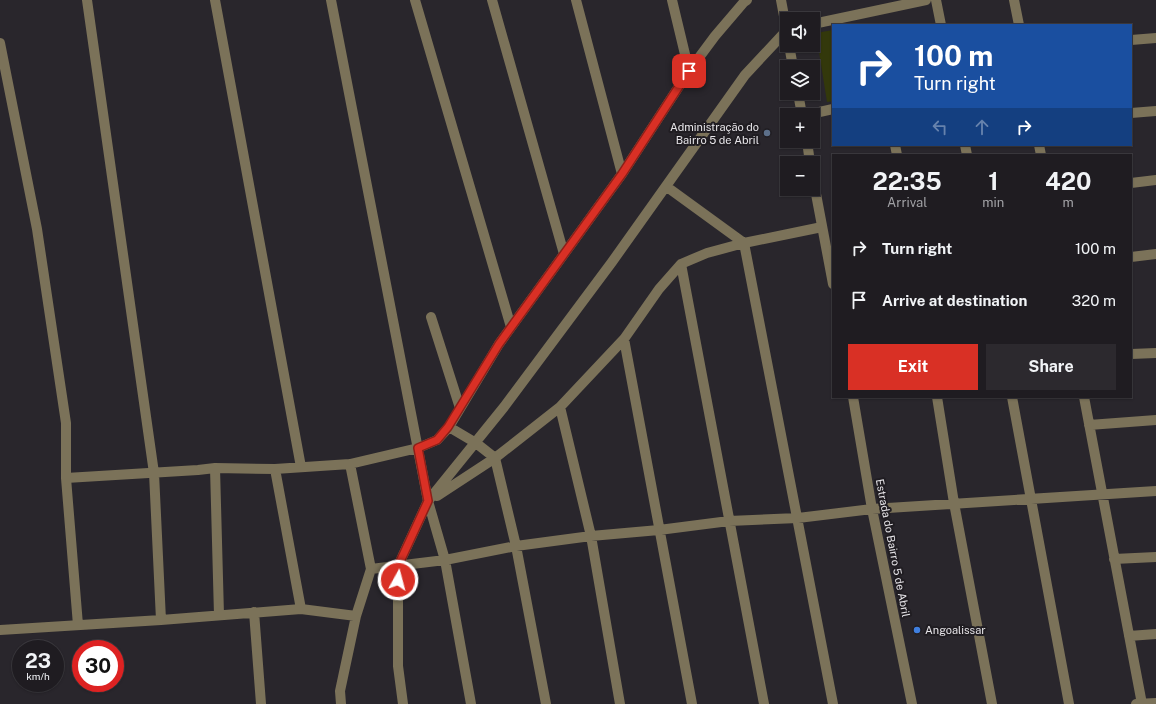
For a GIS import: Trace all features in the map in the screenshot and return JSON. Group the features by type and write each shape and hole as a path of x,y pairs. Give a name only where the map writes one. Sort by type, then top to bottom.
{"street":[{"path":"87,0 154,473 161,620"},
{"path":"215,0 301,467"},
{"path":"331,0 428,501 445,560 470,704"},
{"path":"415,0 432,64 511,327"},
{"path":"492,0 564,254"},
{"path":"576,0 622,174"},
{"path":"672,0 689,71"},
{"path":"66,478 215,468 275,469 350,464 418,448 437,440 448,427 499,344 622,174 689,71 715,36 747,0"},
{"path":"781,0 783,12"},
{"path":"820,23 926,0"},
{"path":"936,0 941,24"},
{"path":"1014,0 1019,24"},
{"path":"403,704 398,666 398,566 428,501 476,443 612,262 667,187 745,75 780,38"},
{"path":"1132,40 1156,38"},
{"path":"0,43 39,245 66,423 66,478 78,625"},
{"path":"820,112 832,109"},
{"path":"1132,113 1156,110"},
{"path":"1132,183 1156,180"},
{"path":"667,187 744,243 833,704"},
{"path":"816,196 832,279"},
{"path":"428,501 495,458 560,407 624,339 659,289 681,264 707,253 744,243 822,227"},
{"path":"1132,257 1156,254"},
{"path":"681,264 764,704"},
{"path":"430,317 460,408"},
{"path":"624,339 692,704"},
{"path":"1132,354 1156,353"},
{"name":"Estrada do Bairro 5 de Abril","path":"853,398 872,509 912,704"},
{"path":"937,398 954,503 992,704"},
{"path":"1012,398 1069,704"},
{"path":"1084,398 1141,704"},
{"path":"560,407 591,536 620,704"},
{"path":"1089,425 1156,420"},
{"path":"448,427 476,443 495,458 516,546 546,704"},
{"path":"341,704 340,692 356,616 371,569 350,464"},
{"path":"215,468 219,615"},
{"path":"275,469 301,609"},
{"path":"371,569 445,560 516,546 729,521 798,518 872,509 954,503 1156,491"},
{"path":"1114,559 1156,557"},
{"path":"0,630 161,620 301,609 356,616"},
{"path":"254,612 261,704"},
{"path":"1129,636 1156,634"},
{"path":"1136,704 1156,703"}],"green space":[{"path":"832,30 832,101 827,102 819,52 820,32"}],"place":[{"name":"Administração do Bairro 5 de Abril","path":"767,133"},
{"name":"Angoalissar","path":"917,630"}],"route":[{"path":"398,580 398,566 428,501 418,448 437,440 448,427 499,344 622,174 689,71"}]}
